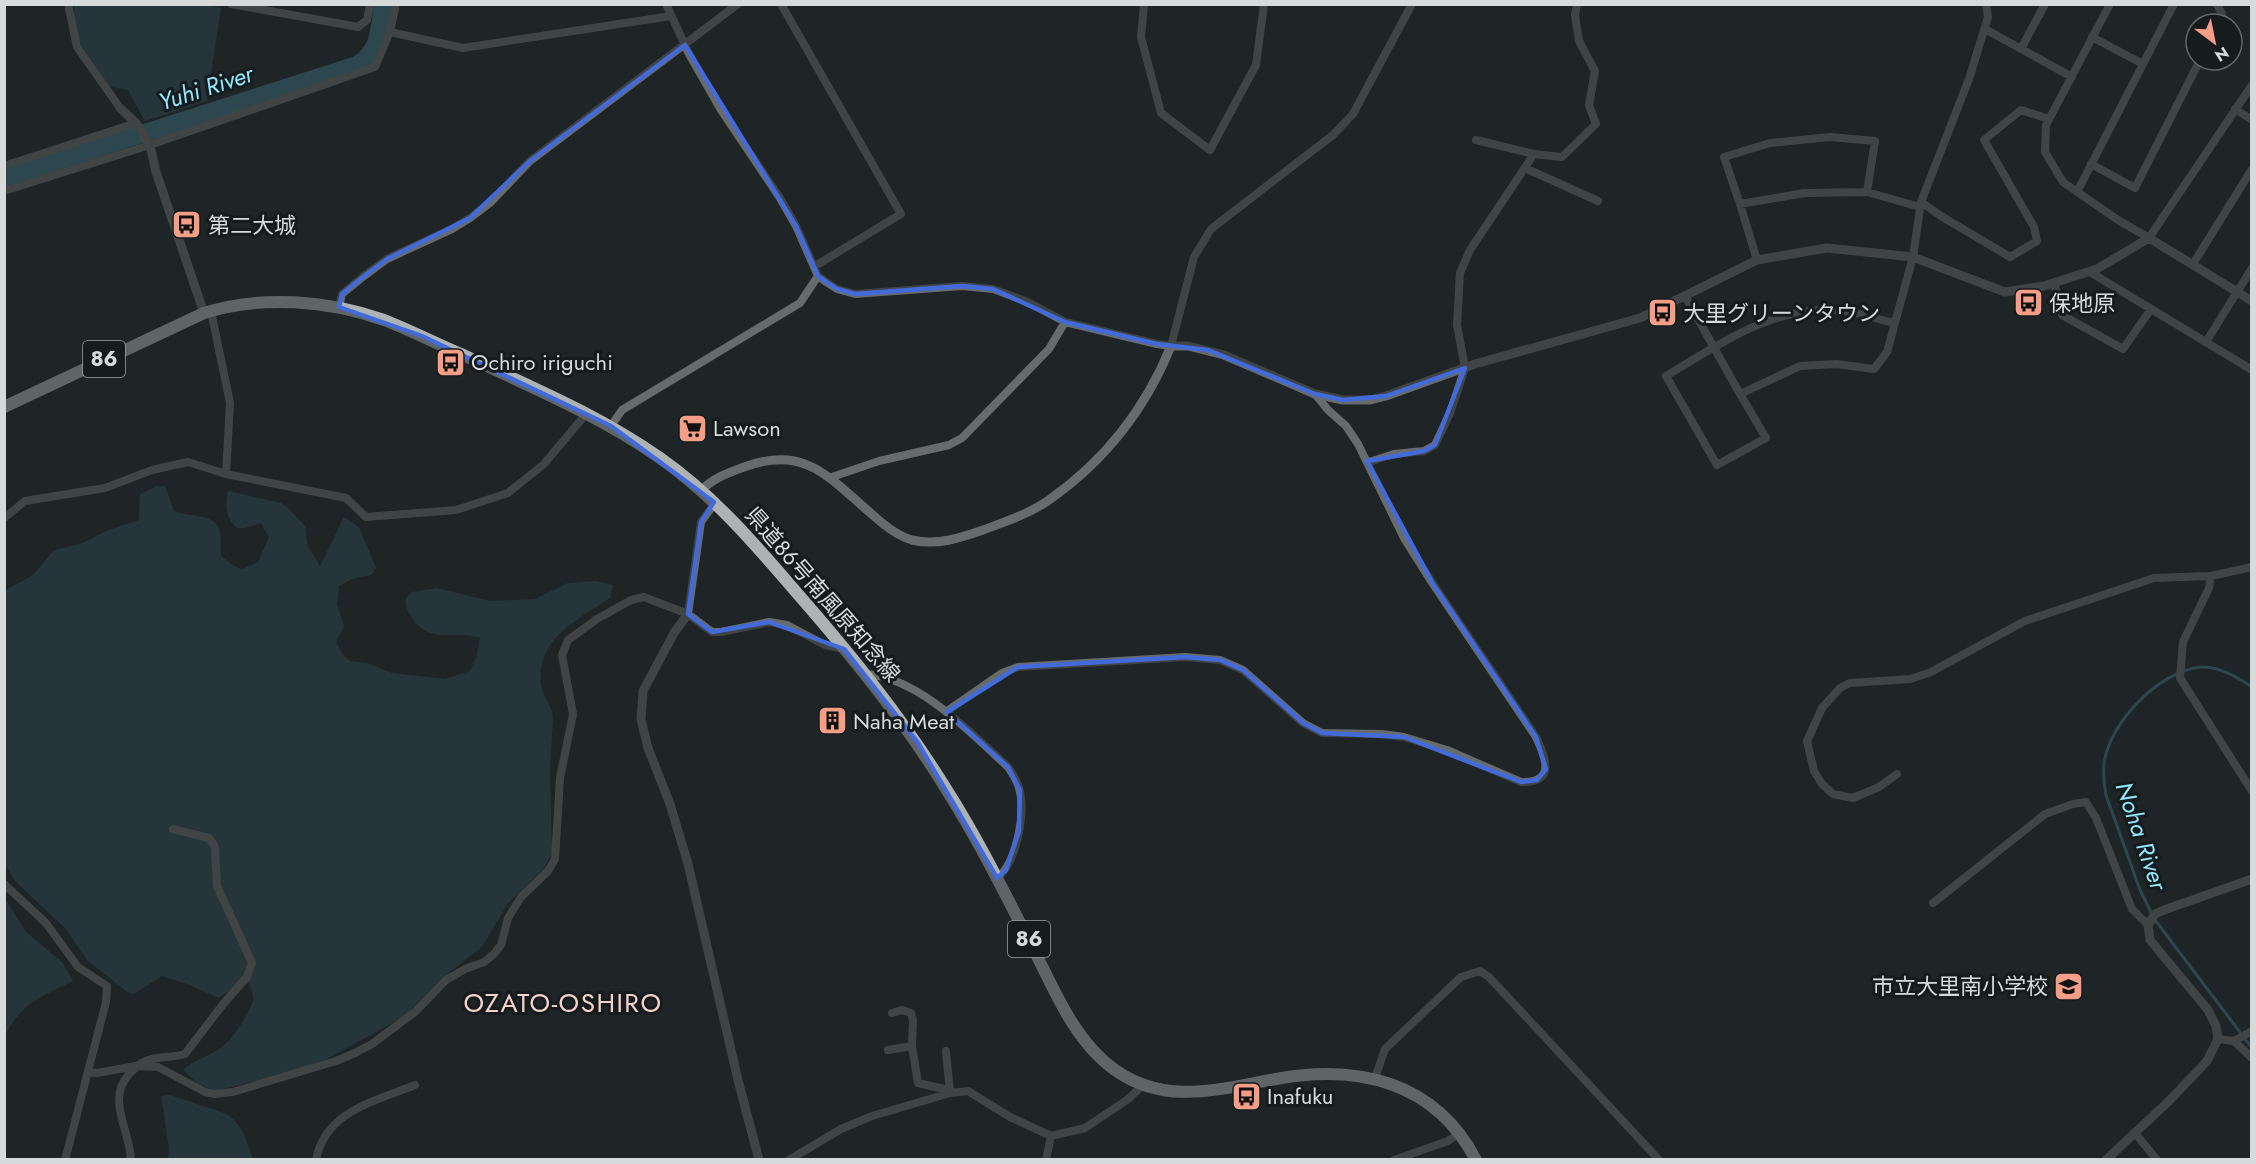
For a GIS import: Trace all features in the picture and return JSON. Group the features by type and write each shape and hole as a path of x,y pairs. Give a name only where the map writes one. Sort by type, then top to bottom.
{"main road":[{"name":"県道86号南風原知念線","path":"4,407 207,312 274,301 339,307 385,320 611,426 662,459 715,503 764,555 866,674 918,743 952,798 997,878 1072,1023 1099,1057 1113,1069 1142,1086 1181,1092 1215,1091 1289,1077 1345,1075 1375,1078 1393,1083 1416,1095 1443,1114 1460,1134 1476,1160"}],"street":[{"path":"231,4 358,27 367,20 370,4"},
{"path":"4,191 375,67 390,32 396,4"},
{"path":"666,4 685,45 721,110 796,226 818,276 837,289 855,294 962,286 993,289 1028,302 1065,322 1171,346 1188,346 1224,355 1315,394 1343,400 1370,400 1386,396 1520,351 1640,318 1757,260 1827,248 1913,257 2004,292 2054,283 2090,272 2150,238 2252,84"},
{"path":"339,307 342,294 358,280 387,259 452,230 471,218 491,202 530,161 738,4"},
{"path":"781,4 901,214 815,266"},
{"path":"1144,4 1142,37 1161,113 1210,150 1256,65 1264,4"},
{"path":"701,490 721,476 772,458 802,462 829,478 885,525 902,536 913,540 940,543 1004,522 1048,500 1110,446 1141,407 1171,346 1194,257 1211,229 1333,135 1353,114 1412,4"},
{"path":"1476,140 1534,154 1562,157 1596,124 1589,105 1595,71 1579,41 1575,15 1576,4"},
{"path":"1740,394 1800,366 1837,364 1874,369 1887,352 1913,257 1920,204 1969,79 1988,17 1986,4"},
{"path":"2021,49 2045,4"},
{"path":"2110,4 2046,125 2045,152 2063,182 2118,220 2252,301"},
{"path":"2077,192 2174,4"},
{"path":"68,5 77,47 120,108 137,125 149,143 156,172 207,312 230,404 226,474"},
{"path":"390,32 463,48 671,16"},
{"path":"1985,29 2072,77"},
{"path":"2092,37 2143,64"},
{"path":"2091,164 2135,188 2194,72"},
{"path":"2235,109 2252,120"},
{"path":"1740,204 1805,193 1867,192 1920,204 2010,257 2037,241 2034,226 1984,140 2021,110 2049,119"},
{"path":"4,166 137,125"},
{"path":"1757,260 1724,157 1770,143 1830,137 1875,141 1867,192"},
{"path":"1369,462 1394,454 1424,452 1435,445 1450,412 1465,368 1457,325 1460,273 1470,250 1534,154"},
{"path":"1525,168 1598,201"},
{"path":"2193,264 2252,169"},
{"path":"2206,342 2252,268"},
{"path":"2090,272 2252,370"},
{"path":"611,426 622,410 800,303 818,276"},
{"path":"2054,283 2062,315 2123,349 2151,309"},
{"path":"1685,296 1714,348 1740,394 1766,438 1717,465 1666,376 1714,348 1753,325 1804,311 1837,310 1895,323"},
{"path":"829,478 879,461 949,445 962,438 1049,349 1065,322"},
{"path":"947,711 1002,673 1018,667 1185,657 1213,659 1243,670 1303,723 1322,733 1382,734 1404,737 1447,750 1521,782 1532,783 1538,780 1546,769 1547,762 1536,737 1404,538 1369,462 1346,426 1315,394"},
{"path":"5,517 25,501 105,488 152,470 188,462 226,474 346,498 366,516 456,510 508,493 544,464 586,414"},
{"path":"715,503 701,522 688,614 674,633 643,691 641,719 648,748 670,804 688,864 759,1160"},
{"path":"1898,774 1879,787 1853,798 1833,794 1822,784 1815,771 1808,741 1822,708 1840,688 1850,683 1910,679 1929,673 2025,621 2154,579 2211,576 2252,567"},
{"path":"2211,576 2209,588 2182,642 2180,678 2252,791"},
{"path":"89,1072 97,1073 136,1066 158,1066 194,1087 215,1094 233,1092 336,1061 372,1044 415,1012 446,980 465,969 484,962 493,955 501,945 508,918 521,897 548,871 555,859 560,778 573,714 562,655 568,640 597,619 631,600 644,597 688,614 711,632 769,622 787,625 825,645 844,649"},
{"path":"866,674 891,679 947,711 1008,767 1015,777 1020,790 1019,831 1006,870 997,878"},
{"path":"1933,903 2045,814 2086,802 2096,818 2132,909 2148,925 2150,940 2208,1010 2216,1026 2218,1039 2207,1061 2170,1100 2106,1160"},
{"path":"131,1160 118,1100 119,1090 125,1079 136,1066 156,1058 185,1054 247,977 252,963 217,886 215,847 209,838 173,829"},
{"path":"2148,925 2155,914 2164,910 2252,879"},
{"path":"4,884 46,923 78,966 107,986 106,1002 89,1072 64,1160"},
{"path":"1375,1078 1385,1049 1461,977 1480,971 1489,977 1659,1160"},
{"path":"892,1013 902,1011 911,1013 912,1046 918,1083 950,1091 968,1091 1010,1117 1051,1136 1085,1128 1127,1100 1142,1086"},
{"path":"2218,1039 2238,1040 2252,1031"},
{"path":"2238,1040 2252,1058"},
{"path":"888,1050 912,1046"},
{"path":"946,1051 950,1091"},
{"path":"316,1160 324,1137 340,1118 415,1085"},
{"path":"789,1160 841,1129 872,1116 950,1091"},
{"path":"2135,1133 2157,1160"},
{"path":"1394,1160 1448,1141 1460,1134"},
{"path":"1046,1160 1051,1136"}],"highlighted area":[{"path":"685,45 796,226 818,276 837,289 855,294 962,286 993,289 1065,322 1157,344 1208,350 1315,394 1343,400 1386,396 1465,368 1435,445 1424,451 1367,461 1433,584 1536,737 1546,769 1537,780 1521,782 1404,737 1322,733 1303,723 1243,670 1220,660 1185,657 1018,667 947,712 1008,767 1020,790 1019,831 1006,870 997,878 918,743 844,649 769,622 712,632 688,614 701,522 714,502 611,426 422,336 339,307 342,294 364,276 387,259 470,218 530,161"}],"shaded area":[{"path":"201,4 221,8 207,101 145,121 128,90 109,86 81,45 75,23 74,5"},
{"path":"157,486 165,486 174,511 213,521 220,531 221,556 242,569 258,562 269,537 261,523 245,528 237,528 233,524 227,511 228,491 281,503 288,508 305,526 307,544 320,566 344,517 359,527 376,568 371,575 354,578 339,586 337,604 344,627 336,642 344,656 350,661 367,663 392,673 445,679 470,671 477,655 480,638 433,634 418,625 406,605 406,598 412,592 437,588 490,601 535,599 568,583 596,581 613,585 610,598 573,623 552,642 541,668 542,689 553,719 550,770 552,853 544,868 508,903 482,947 442,978 405,1016 314,1066 216,1091 198,1084 183,1070 219,1049 235,1033 254,999 249,983 239,984 219,998 162,976 134,994 127,992 88,961 65,928 15,881 5,864 5,590 32,576 54,550 83,543 106,531 139,520 140,494"},
{"path":"5,899 27,933 62,962 73,981 42,996 26,1008 5,1035"},
{"path":"170,1095 227,1114 241,1129 253,1159 168,1159 169,1148 161,1096"}],"waterway":[{"name":"Yuhi River","path":"4,178 357,65 371,53 378,39 383,4"},
{"name":"Noha River","path":"2152,914 2140,890 2106,795 2104,763 2108,747 2126,716 2139,701 2153,688 2185,671 2201,667 2214,668 2252,687"},
{"name":"Noha River","path":"2155,920 2252,1048"}],"place":[{"name":"第二大城","path":"187,225"},
{"name":"保地原","path":"2028,303"},
{"name":"大里グリーンタウン","path":"1662,313"},
{"name":"Ochiro iriguchi","path":"450,362"},
{"name":"Lawson","path":"692,428"},
{"name":"Naha Meat","path":"832,721"},
{"name":"市立大里南小学校","path":"2069,986"},
{"name":"Inafuku","path":"1246,1096"}],"district":[{"name":"OZATO-OSHIRO","path":"563,1003"}]}
